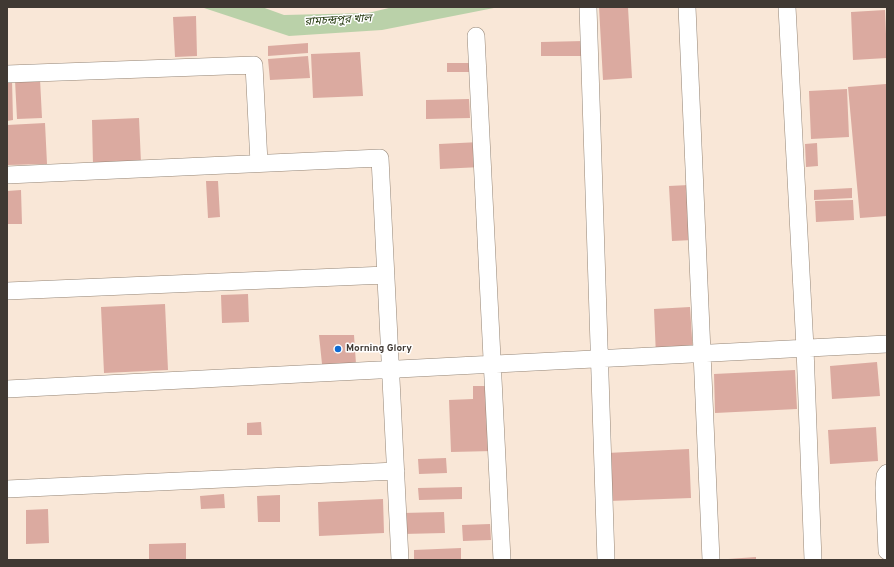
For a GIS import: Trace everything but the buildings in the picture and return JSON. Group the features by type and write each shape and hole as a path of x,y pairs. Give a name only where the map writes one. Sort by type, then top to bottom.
{"street":[{"path":"588,7 606,560"},
{"path":"687,7 711,560"},
{"path":"787,7 805,348 813,560"},
{"path":"476,36 502,560"},
{"path":"7,74 254,65 258,163"},
{"path":"7,175 380,158 400,560"},
{"path":"7,292 386,275"},
{"path":"7,389 887,344"},
{"path":"7,490 396,471"},
{"path":"887,473 885,476 884,488 887,551"}],"water":[{"name":"রামচন্দ্রপুর খাল","path":"201,7 262,7 284,15 368,13 393,7 499,7 382,30 289,36"}],"place":[{"name":"Morning Glory","path":"338,349"}]}
